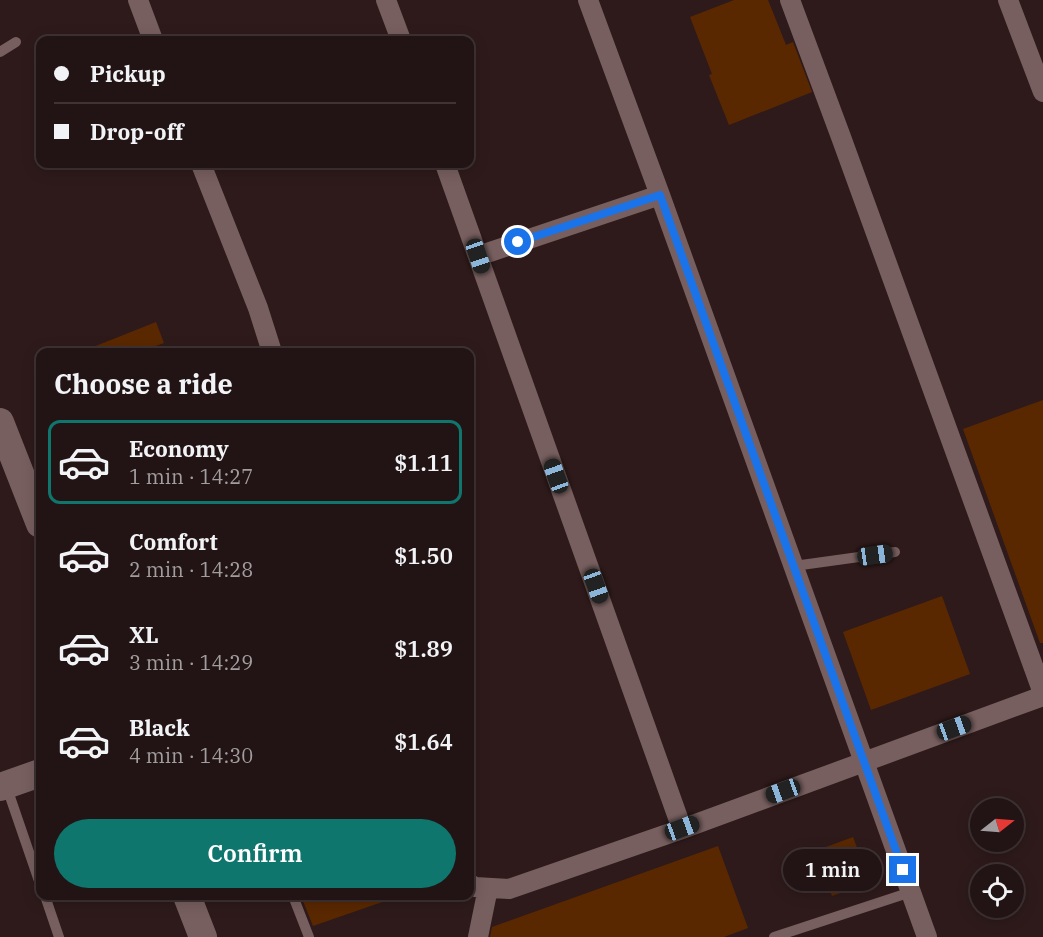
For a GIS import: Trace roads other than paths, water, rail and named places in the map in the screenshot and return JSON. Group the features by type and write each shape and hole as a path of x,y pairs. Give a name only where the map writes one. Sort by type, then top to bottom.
{"main road":[{"path":"0,423 36,514"},
{"path":"3,786 36,774"},
{"path":"189,900 203,937"}],"street":[{"path":"138,0 152,36"},
{"path":"386,0 400,36"},
{"path":"588,0 927,937"},
{"path":"478,937 479,886 509,889 682,828 1043,694 789,0"},
{"path":"1008,0 1043,92"},
{"path":"203,168 258,308 271,348"},
{"path":"446,168 682,828"},
{"path":"478,256 660,195"}],"lane":[{"path":"0,52 16,42"},
{"path":"794,566 895,552"},
{"path":"3,786 36,873"},
{"path":"774,937 911,892"},
{"path":"46,900 59,937"},
{"path":"295,900 309,937"}]}
